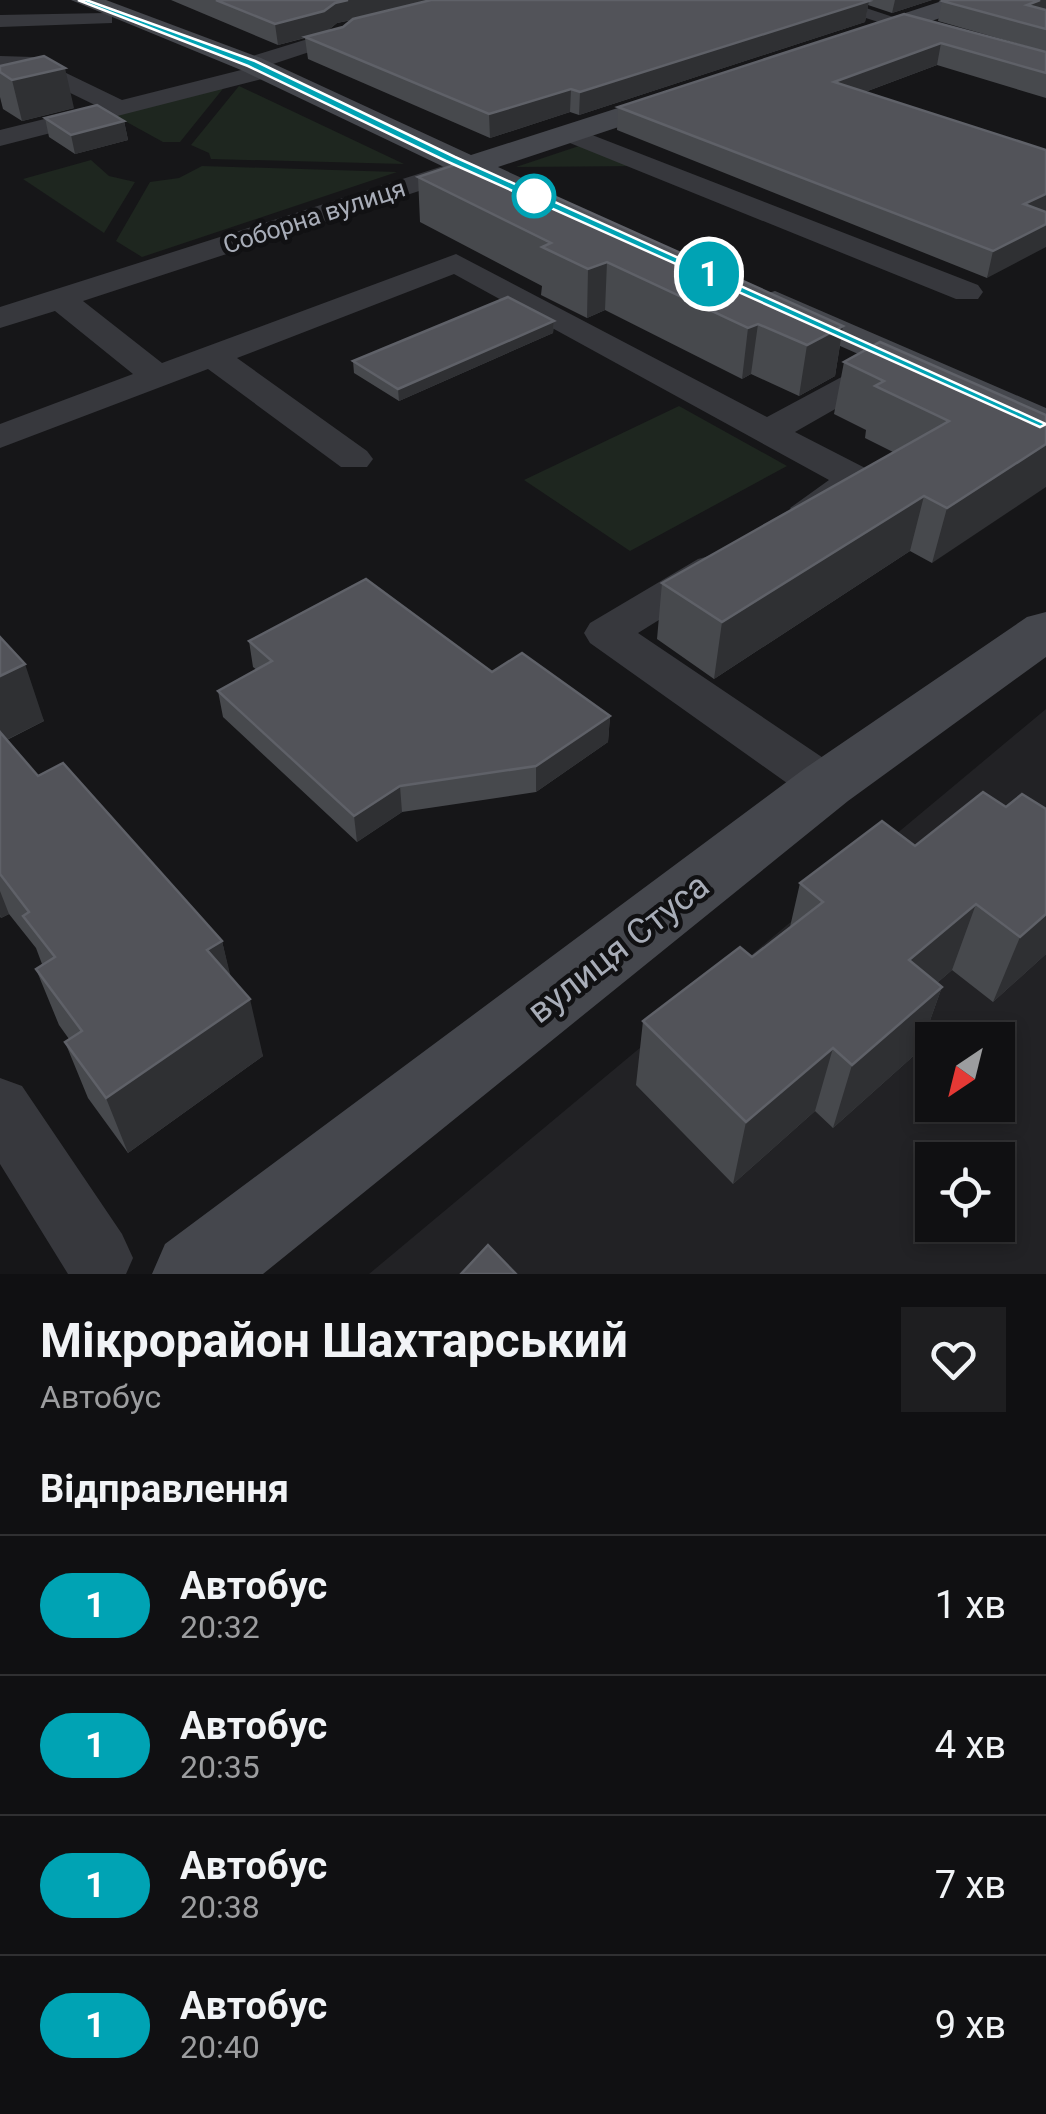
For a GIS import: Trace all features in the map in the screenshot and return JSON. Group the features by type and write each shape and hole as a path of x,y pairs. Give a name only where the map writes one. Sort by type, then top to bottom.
{"street":[{"path":"820,0 953,38"},
{"path":"813,52 970,0"},
{"path":"0,22 103,6 259,67 463,167 558,207"},
{"path":"0,138 259,67 381,24"},
{"path":"0,63 25,62 119,108"},
{"name":"Соборна вулиця","path":"0,318 719,84"},
{"path":"569,134 968,292"},
{"path":"0,437 456,263 858,480 606,633 826,786"},
{"path":"0,284 47,303 158,377"},
{"path":"739,287 1046,424"},
{"path":"212,356 354,459"},
{"path":"767,432 874,373"},
{"name":"вулиця Стуса","path":"195,1274 826,786 1046,630"},
{"path":"0,1107 98,1258"}],"shaded area":[{"path":"226,85 180,142 163,142 114,115"},
{"path":"239,86 404,164 211,159 209,153 191,145"},
{"path":"588,143 644,166 516,167"},
{"path":"91,160 109,176 135,182 104,233 23,179"},
{"path":"202,166 397,172 142,257 116,241 150,182 179,178"},
{"path":"679,406 787,466 630,551 524,480"},
{"path":"1046,709 1046,1274 369,1274"}],"building":[{"path":"216,0 348,0 275,24"},
{"path":"431,0 869,1 580,92 571,89 489,114 305,37 343,27 353,19"},
{"path":"1040,0 1027,5 1046,10 1046,29 942,1"},
{"path":"904,14 1046,52 1046,73 941,43 834,82 1046,150 1046,194 1024,204 1046,212 1046,224 993,251 618,107"},
{"path":"44,56 65,68 12,80 0,72 0,66"},
{"path":"97,105 124,121 71,135 45,118"},
{"path":"463,162 526,192 536,188 843,326 807,345 758,324 748,328 607,262 588,269 542,247 551,243 418,177"},
{"path":"508,297 554,321 398,389 353,361"},
{"path":"880,342 1046,415 1046,444 947,508 924,496 722,622 662,583 949,421 875,386 884,381 844,362"},
{"path":"366,579 492,672 522,653 610,716 536,766 400,786 354,816 218,691 272,661 249,641"},
{"path":"0,637 25,664 0,676"},
{"path":"0,732 38,776 63,763 222,941 207,950 250,999 106,1098 65,1042 82,1031 36,969 55,957 23,916 29,912 0,874"},
{"path":"983,792 1006,807 1022,794 1046,809 1046,914 1020,937 976,904 909,960 942,987 852,1065 833,1048 746,1122 643,1021 740,947 752,957 823,902 800,883 882,821 915,846"},
{"path":"488,1245 516,1274 461,1274"}],"bus line":[{"name":"1","path":"83,0 182,34 251,64 450,159 1046,424"}]}
